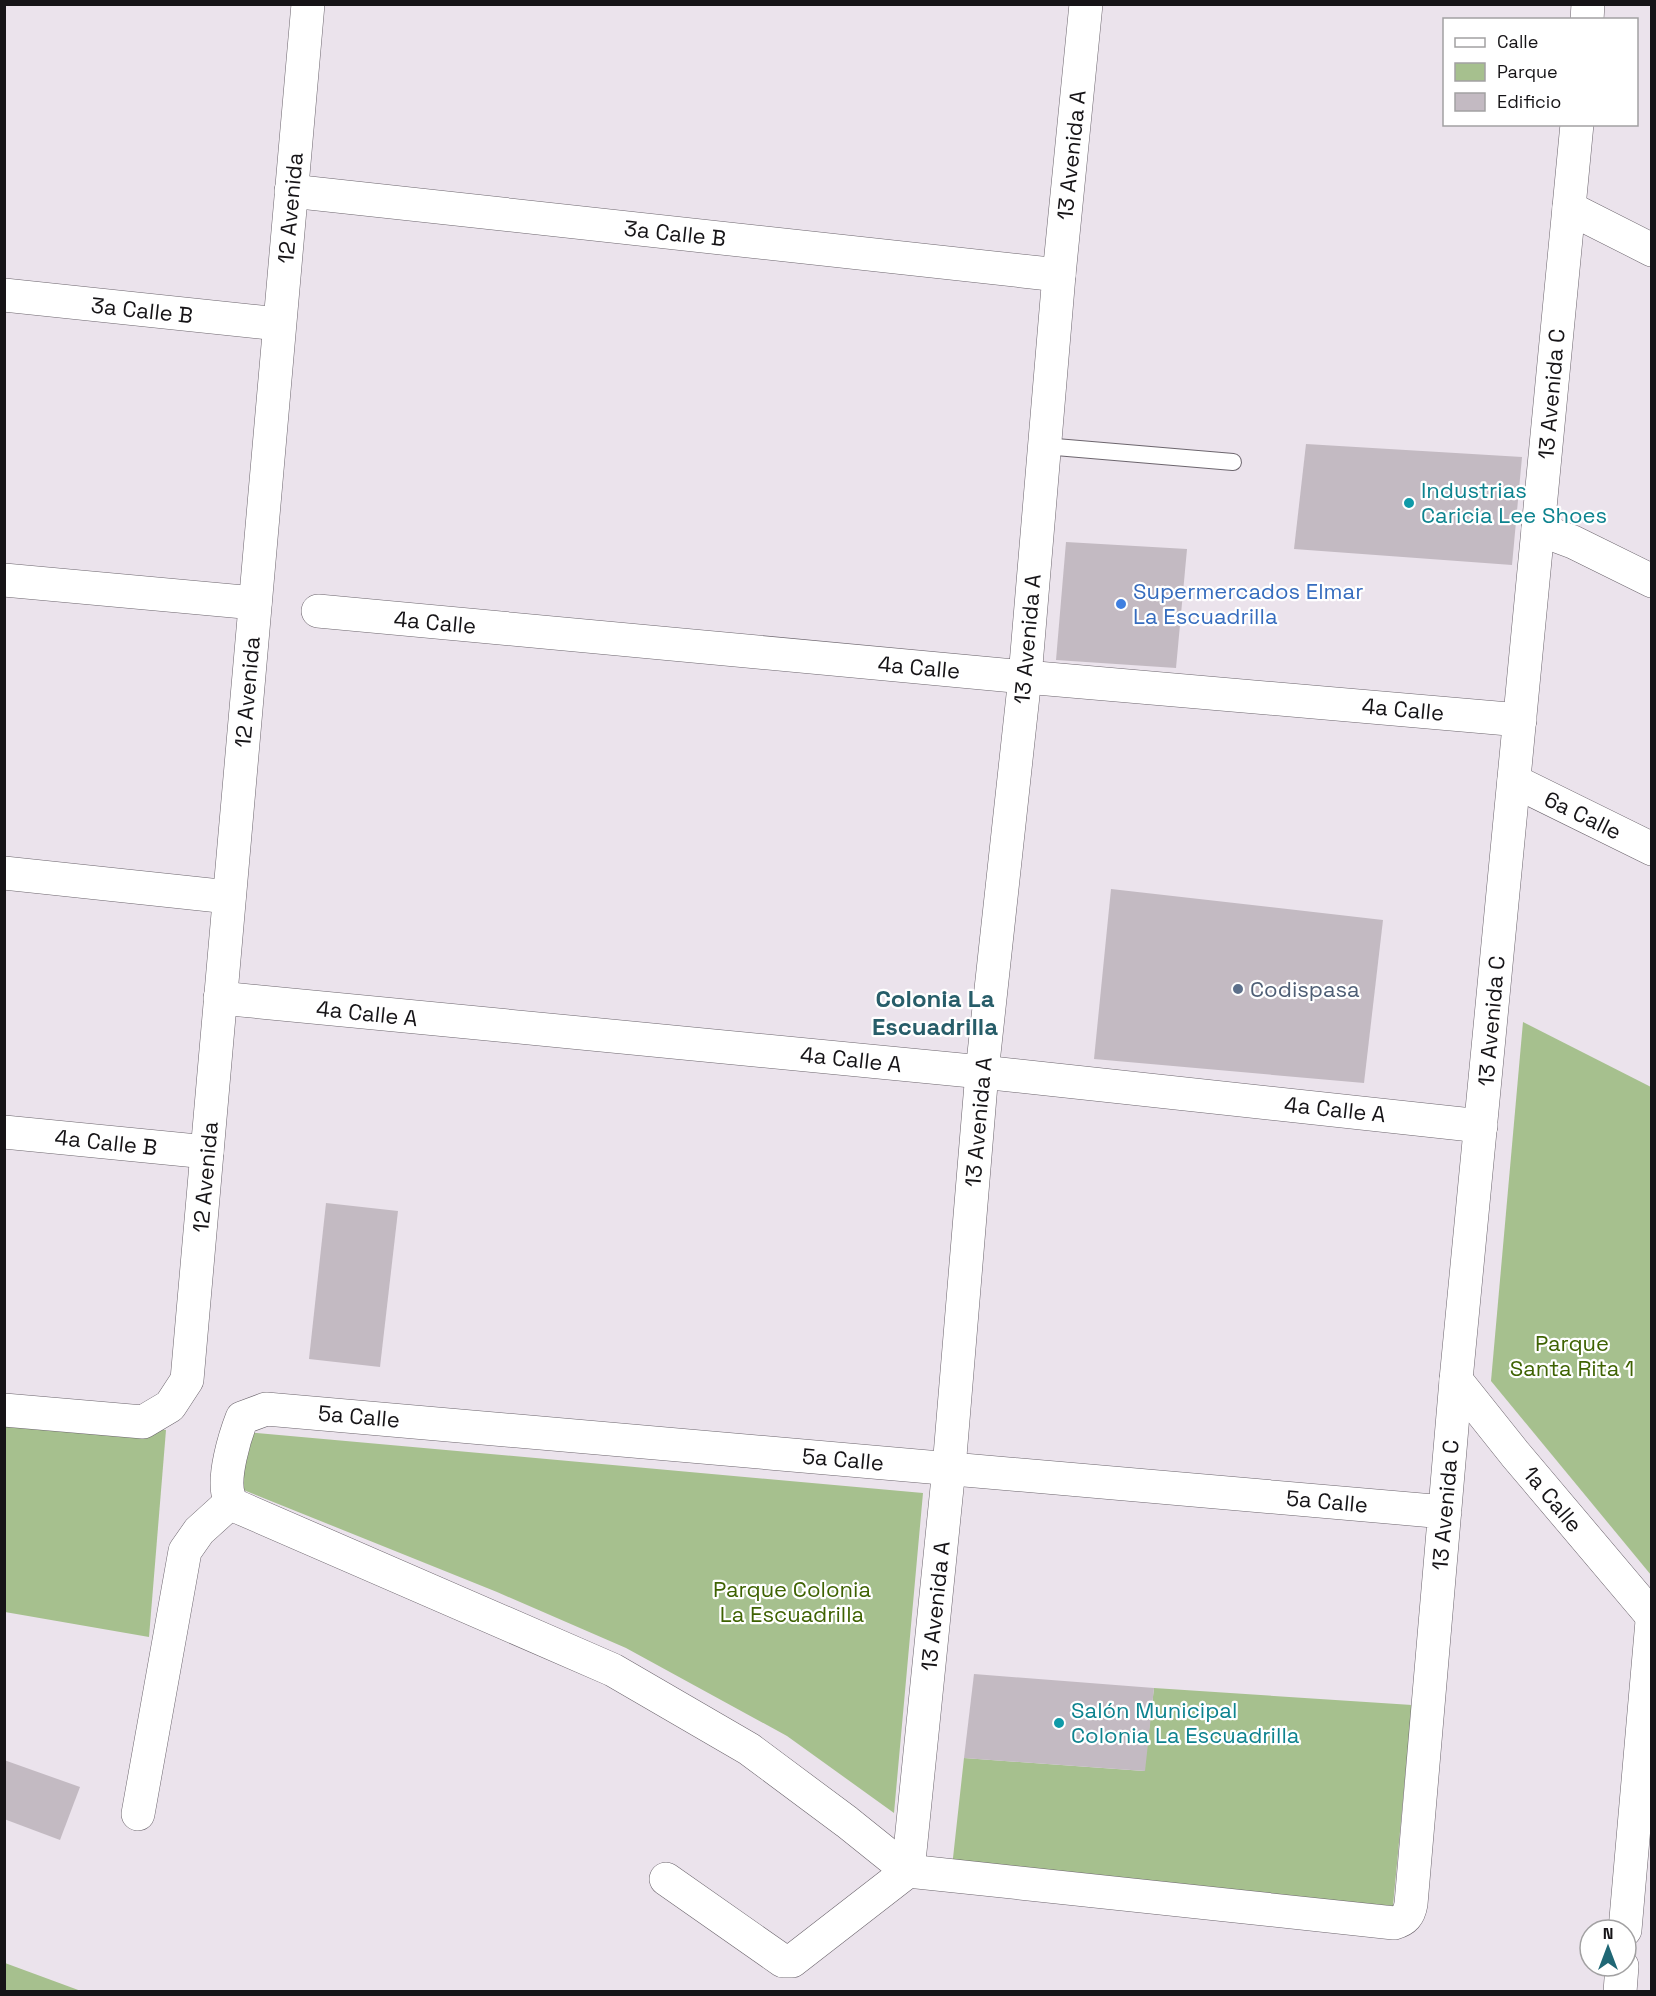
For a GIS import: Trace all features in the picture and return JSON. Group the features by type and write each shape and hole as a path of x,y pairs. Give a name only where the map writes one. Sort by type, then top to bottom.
{"street":[{"name":"12 Avenida","path":"4,1410 143,1422 170,1406 187,1380 308,4"},
{"name":"13 Avenida A","path":"908,1870 949,1468 982,1072 1025,677 1059,275 1086,4"},
{"name":"13 Avenida C","path":"908,1870 1394,1923 1406,1917 1412,1904 1456,1380 1577,126"},
{"name":"3a Calle B","path":"291,190 1059,275"},
{"path":"1569,208 1652,250"},
{"name":"3a Calle B","path":"4,295 279,324"},
{"path":"1538,529 1573,542 1652,581"},
{"path":"4,579 255,603"},
{"name":"4a Calle","path":"318,611 1025,677 1520,720"},
{"name":"6a Calle","path":"1514,781 1652,849"},
{"path":"4,873 230,897"},
{"name":"4a Calle A","path":"220,998 982,1072 1481,1126"},
{"name":"4a Calle B","path":"4,1132 207,1152"},
{"name":"1a Calle","path":"1456,1380 1515,1454 1652,1616"},
{"name":"5a Calle","path":"231,1502 227,1488 235,1434 242,1418 266,1409 1445,1512"},
{"path":"138,1814 185,1551 198,1530 231,1502 613,1670 749,1749 848,1822 908,1870 792,1961 783,1961 666,1879"},
{"path":"1626,1918 1652,1621"}],"lane":[{"path":"1044,446 1233,462"}],"green space":[{"name":"Parque Santa Rita 1","path":"1523,1022 1651,1087 1651,1575 1491,1381"},
{"path":"4,1412 166,1430 149,1637 5,1612"},
{"name":"Parque Colonia La Escuadrilla","path":"247,1432 923,1493 894,1813 787,1736 626,1648 497,1592 241,1489"},
{"path":"1154,1688 1412,1705 1393,1906 952,1867 964,1758 1144,1771"},
{"path":"5,1963 81,1991 5,1991"}],"building":[{"name":"Industrias Caricia Lee Shoes","path":"1306,444 1522,457 1512,565 1294,549"},
{"name":"Supermercados Elmar La Escuadrilla","path":"1066,542 1187,549 1176,668 1056,660"},
{"name":"Codispasa","path":"1111,889 1383,920 1364,1083 1094,1059"},
{"path":"326,1203 398,1211 380,1367 309,1359"},
{"name":"Salón Municipal Colonia La Escuadrilla","path":"974,1674 1154,1688 1145,1771 964,1758"},
{"path":"4,1760 80,1787 60,1840 4,1819"}],"place":[{"name":"Industrias Caricia Lee Shoes","path":"1409,503"},
{"name":"Supermercados Elmar La Escuadrilla","path":"1121,604"},
{"name":"Codispasa","path":"1238,989"},
{"name":"Salón Municipal Colonia La Escuadrilla","path":"1059,1723"}],"district":[{"name":"Colonia La Escuadrilla","path":"935,1013"}]}
